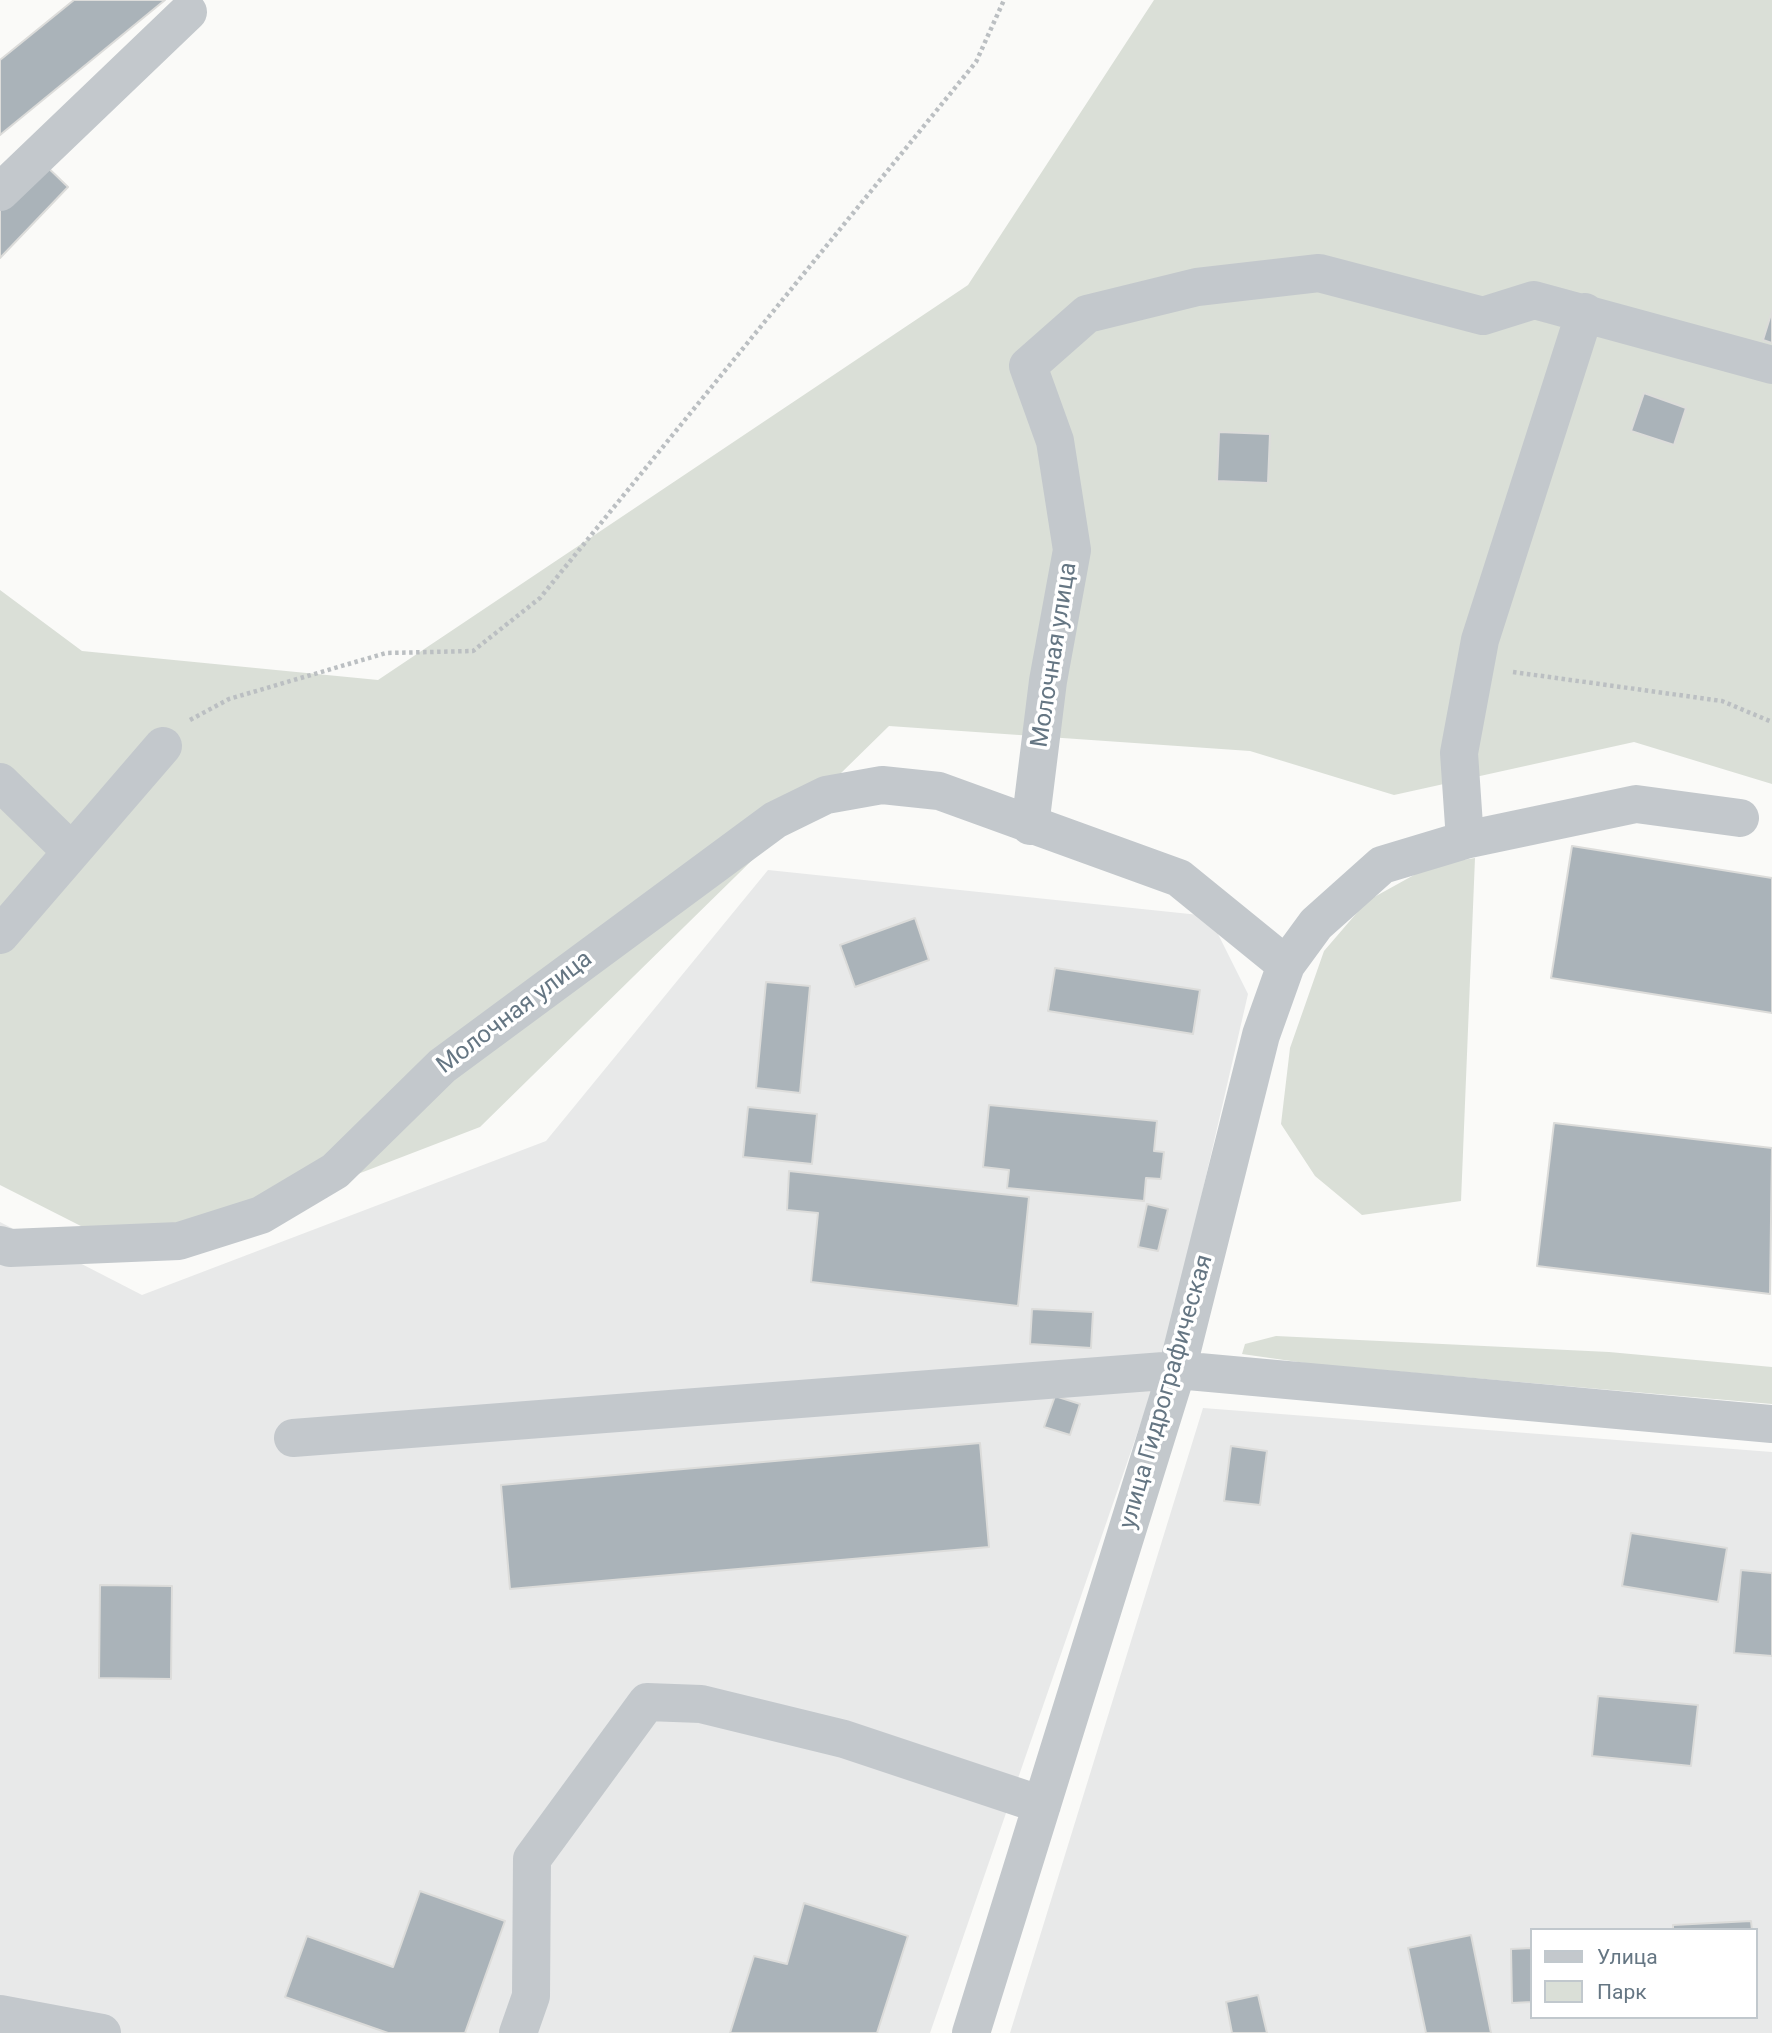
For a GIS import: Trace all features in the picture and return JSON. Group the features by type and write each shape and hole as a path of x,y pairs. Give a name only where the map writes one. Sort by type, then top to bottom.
{"street":[{"path":"0,192 188,12"},
{"name":"Молочная улица","path":"1030,826 1048,681 1072,550 1055,442 1028,366 1087,314 1197,287 1319,273 1483,316 1534,300 1772,365"},
{"path":"1465,840 1459,753 1480,640 1585,312"},
{"path":"0,935 70,849 163,746"},
{"path":"0,782 70,849"},
{"name":"Молочная улица","path":"0,1245 10,1248 179,1241 261,1215 335,1171 453,1058 775,820 826,795 882,785 939,791 1179,878 1286,964"},
{"name":"улица Гидрографическая","path":"971,2033 1177,1370 1261,1035 1286,964 1316,924 1382,865 1465,840 1636,804 1740,818"},
{"path":"293,1438 1177,1370 1772,1424"},
{"path":"518,2033 531,1996 532,1858 647,1702 701,1704 844,1739 1042,1805"},
{"path":"0,2014 102,2033"}],"path":[{"path":"163,746 195,716 229,699 386,653 472,651 540,598 976,62 1004,0"},
{"path":"1475,666 1723,701 1772,722"}],"shaded area":[{"path":"768,870 1209,916 1248,994 1166,1350 930,2033 0,2033 0,1222 142,1295 546,1141"},
{"path":"1203,1408 1772,1452 1772,2033 1010,2033"}],"green space":[{"path":"1154,0 1772,0 1772,784 1634,742 1394,795 1250,751 889,726 480,1127 142,1257 0,1185 0,590 82,651 378,680 968,285"},
{"path":"1475,858 1461,1201 1362,1215 1315,1176 1281,1124 1290,1048 1324,951 1367,901 1432,865"},
{"path":"1276,1336 1609,1352 1772,1367 1772,1404 1312,1364 1242,1354 1245,1344"}],"building":[{"path":"74,0 165,0 0,135 0,60"},
{"path":"39,159 68,187 0,258 0,199"},
{"path":"1772,311 1772,343 1763,340"},
{"path":"1644,393 1686,408 1674,445 1631,431"},
{"path":"1219,432 1270,434 1268,483 1217,481"},
{"path":"1572,846 1772,878 1772,1013 1551,978"},
{"path":"915,918 929,960 855,987 840,945"},
{"path":"1055,968 1200,990 1193,1034 1048,1011"},
{"path":"766,982 810,986 800,1093 756,1088"},
{"path":"989,1105 1157,1121 1154,1151 1164,1152 1161,1179 1146,1178 1144,1201 1007,1188 1009,1170 983,1167"},
{"path":"748,1107 817,1114 812,1164 743,1157"},
{"path":"1554,1123 1772,1148 1770,1294 1537,1266"},
{"path":"789,1171 1029,1197 1018,1306 811,1282 818,1213 787,1210"},
{"path":"1147,1204 1168,1209 1158,1251 1138,1247"},
{"path":"1032,1309 1093,1312 1091,1348 1030,1344"},
{"path":"1055,1396 1080,1404 1070,1435 1044,1427"},
{"path":"980,1443 989,1547 510,1589 501,1485"},
{"path":"1231,1446 1267,1451 1260,1505 1224,1501"},
{"path":"1631,1533 1727,1548 1718,1602 1622,1586"},
{"path":"1741,1570 1772,1573 1772,1656 1734,1653"},
{"path":"100,1585 172,1586 171,1679 99,1678"},
{"path":"1598,1696 1698,1705 1691,1766 1592,1756"},
{"path":"420,1891 505,1921 465,2033 388,2033 285,1997 307,1936 393,1967"},
{"path":"804,1903 908,1936 877,2033 730,2033 754,1956 787,1964"},
{"path":"1751,1921 1752,1928 1673,1928 1673,1925"},
{"path":"1471,1935 1491,2033 1426,2033 1408,1948"},
{"path":"1530,1948 1530,2002 1512,2003 1511,1949"},
{"path":"1258,1995 1267,2033 1232,2033 1226,2002"}]}
